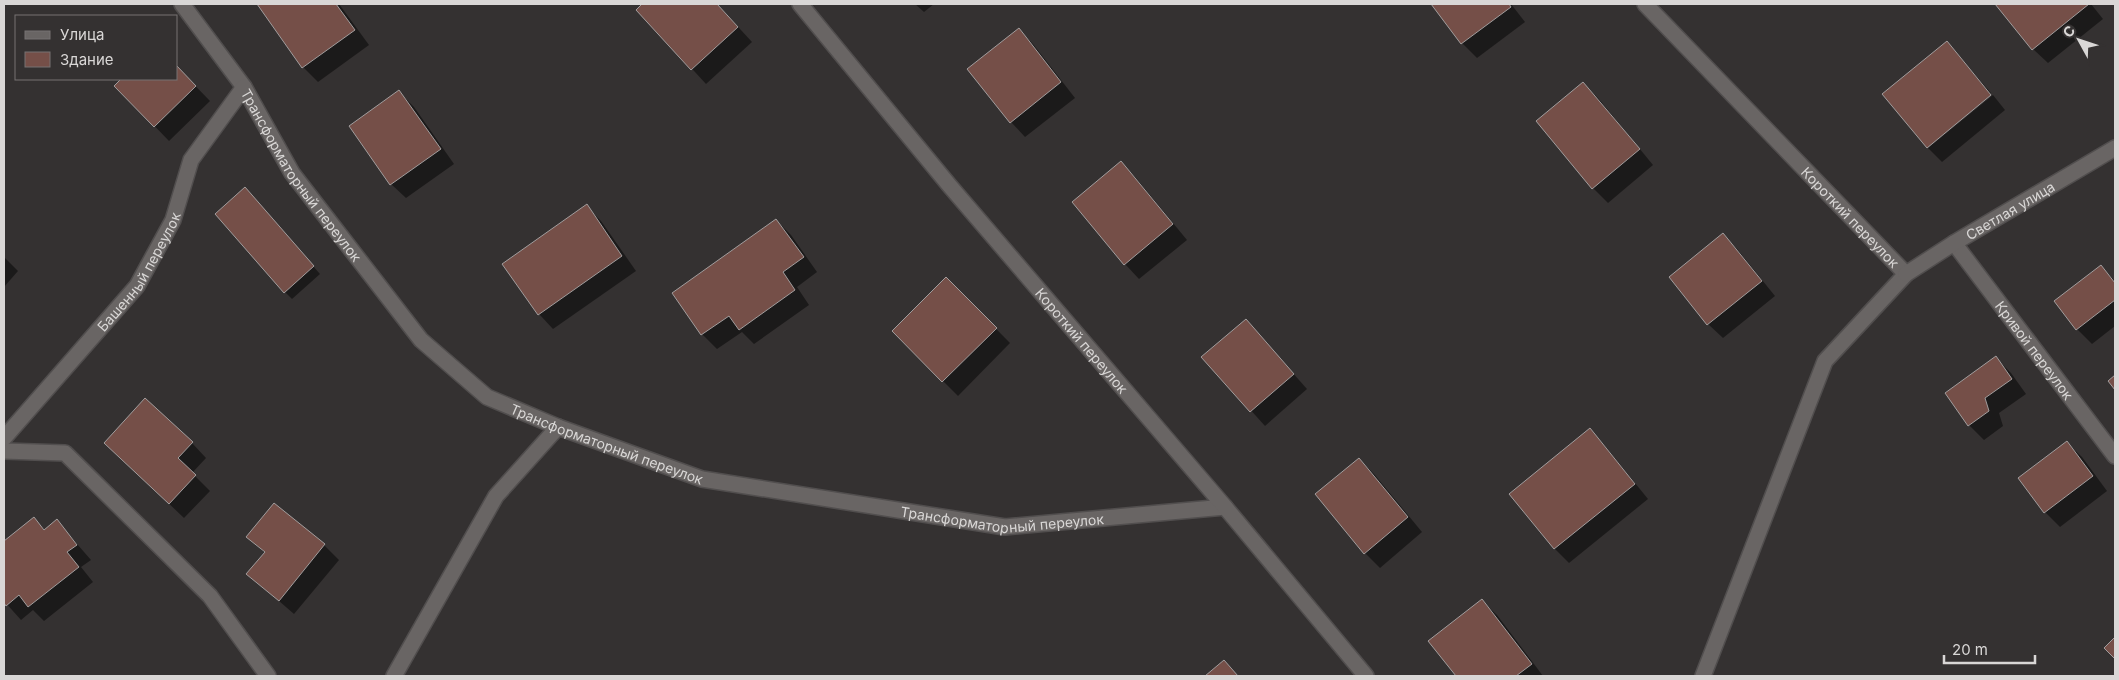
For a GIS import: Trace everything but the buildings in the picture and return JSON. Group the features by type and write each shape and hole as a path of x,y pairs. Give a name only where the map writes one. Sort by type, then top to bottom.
{"street":[{"name":"Трансформаторный переулок","path":"182,4 244,87 292,173 421,340 488,398 558,427 702,479 1005,527 1226,507"},
{"name":"Короткий переулок","path":"800,4 949,185 1226,507 1366,676"},
{"name":"Короткий переулок","path":"1645,4 1906,274 1825,361 1704,676"},
{"name":"Башенный переулок","path":"4,438 137,286 174,220 191,160 244,87"},
{"name":"Светлая улица","path":"1906,274 1954,243 2115,148"},
{"name":"Кривой переулок","path":"1954,243 2115,456"},
{"path":"394,676 496,496 558,427"},
{"path":"4,451 65,454 210,596 268,676"}]}
